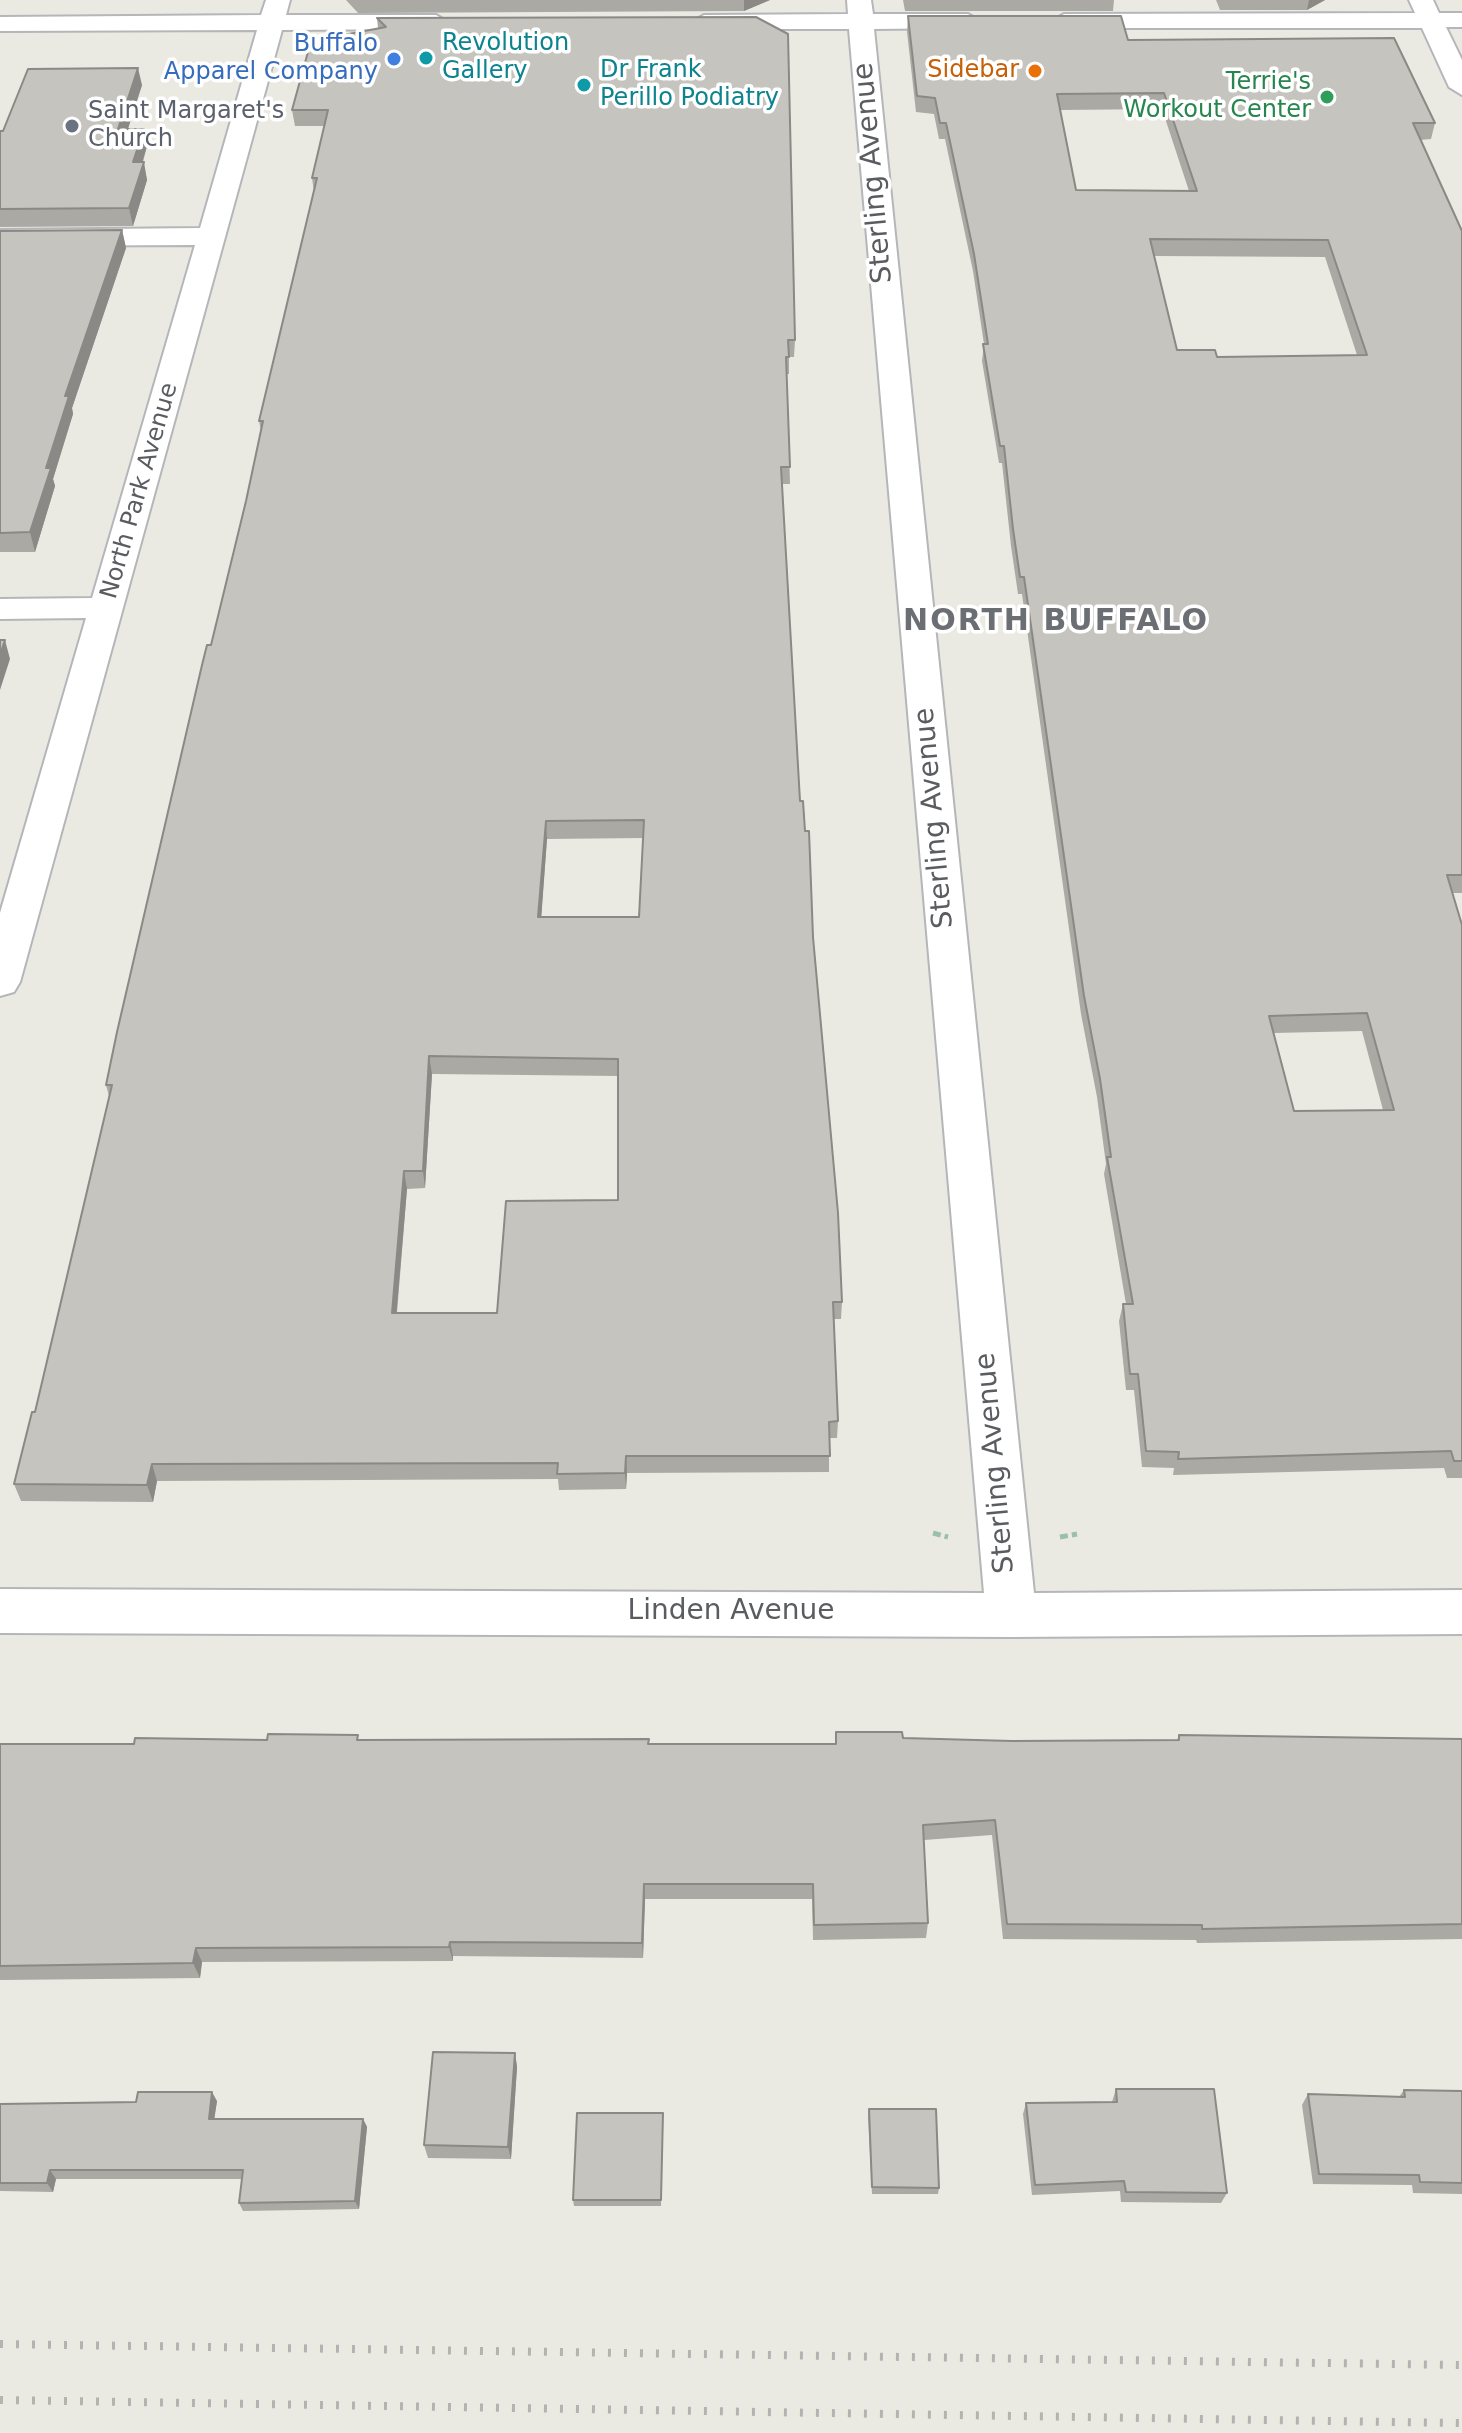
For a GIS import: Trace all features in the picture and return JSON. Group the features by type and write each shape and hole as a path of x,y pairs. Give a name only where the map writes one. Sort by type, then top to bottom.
{"street":[{"path":"1032,21 1172,10 1426,10 1462,20"},
{"path":"1426,10 1462,87"},
{"path":"0,24 275,11 460,22"},
{"name":"North Park Avenue","path":"0,982 275,11"},
{"path":"676,22 859,11 1000,21"},
{"name":"Sterling Avenue","path":"859,11 1011,1615"},
{"path":"0,238 212,236"},
{"path":"0,609 106,608"},
{"name":"Linden Avenue","path":"0,1611 1011,1615 1462,1612"}],"building":[{"path":"908,16 1121,16 1128,40 1394,38 1435,123 1413,123 1462,231 1462,875 1447,875 1462,925 1462,1461 1454,1461 1451,1451 1178,1459 1179,1452 1146,1451 1138,1374 1130,1374 1123,1304 1133,1304 1107,1157 1111,1157 1100,1079 1084,996 1024,577 1020,577 1004,446 1000,446 983,344 988,344 974,254 946,123 940,123 935,98 917,96","holes":["1164,93 1197,191 1076,190 1057,94","1150,239 1328,240 1367,355 1217,357 1215,350 1177,350","1367,1013 1394,1110 1294,1111 1269,1016"]},
{"path":"756,17 788,34 795,340 788,340 789,357 786,357 790,467 781,467 800,801 803,801 805,831 809,831 813,937 838,1213 842,1302 833,1302 838,1421 829,1422 830,1456 626,1456 625,1473 557,1474 558,1463 152,1464 147,1485 14,1484 32,1412 35,1412 112,1085 106,1085 117,1032 202,665 207,645 211,645 246,501 263,421 259,421 317,178 312,178 328,110 292,110 311,41 386,27 377,18","holes":["644,820 639,917 538,917 546,821","429,1056 618,1059 618,1200 506,1201 497,1313 392,1313 404,1171 423,1171"]},
{"name":"Saint Margaret's Church","path":"138,68 118,129 144,129 133,162 144,162 129,208 0,209 0,131 3,131 28,69"},
{"path":"122,230 65,396 69,396 46,468 51,468 30,532 0,533 0,231"},
{"path":"836,1732 902,1732 903,1738 1012,1741 1179,1740 1179,1735 1462,1739 1462,1924 1202,1929 1202,1925 1007,1924 995,1820 923,1825 928,1923 814,1925 813,1884 644,1884 642,1943 450,1942 449,1947 196,1948 193,1963 0,1966 0,1744 134,1744 135,1738 267,1740 268,1734 358,1735 357,1740 649,1739 648,1744 836,1744"},
{"path":"433,2052 515,2053 508,2147 424,2145"},
{"path":"1116,2089 1214,2089 1227,2193 1126,2192 1124,2181 1035,2185 1026,2103 1117,2102"},
{"path":"1404,2090 1462,2091 1462,2183 1420,2182 1419,2175 1319,2174 1308,2094 1405,2097"},
{"path":"138,2092 212,2092 209,2119 363,2119 355,2201 239,2203 243,2170 50,2170 47,2183 0,2183 0,2104 136,2102"},
{"path":"869,2109 936,2109 939,2188 872,2187"},
{"path":"577,2113 663,2113 661,2200 573,2200"}],"railway":[{"path":"0,2344 1462,2365"},
{"path":"0,2400 1462,2423"}],"place":[{"name":"Revolution Gallery","path":"426,58"},
{"name":"Buffalo Apparel Company","path":"394,59"},
{"name":"Sidebar","path":"1035,71"},
{"name":"Dr Frank Perillo Podiatry","path":"584,85"},
{"name":"Terrie's Workout Center","path":"1327,97"},
{"name":"Saint Margaret's Church","path":"72,126"}],"district":[{"name":"NORTH BUFFALO","path":"1056,622"}]}
